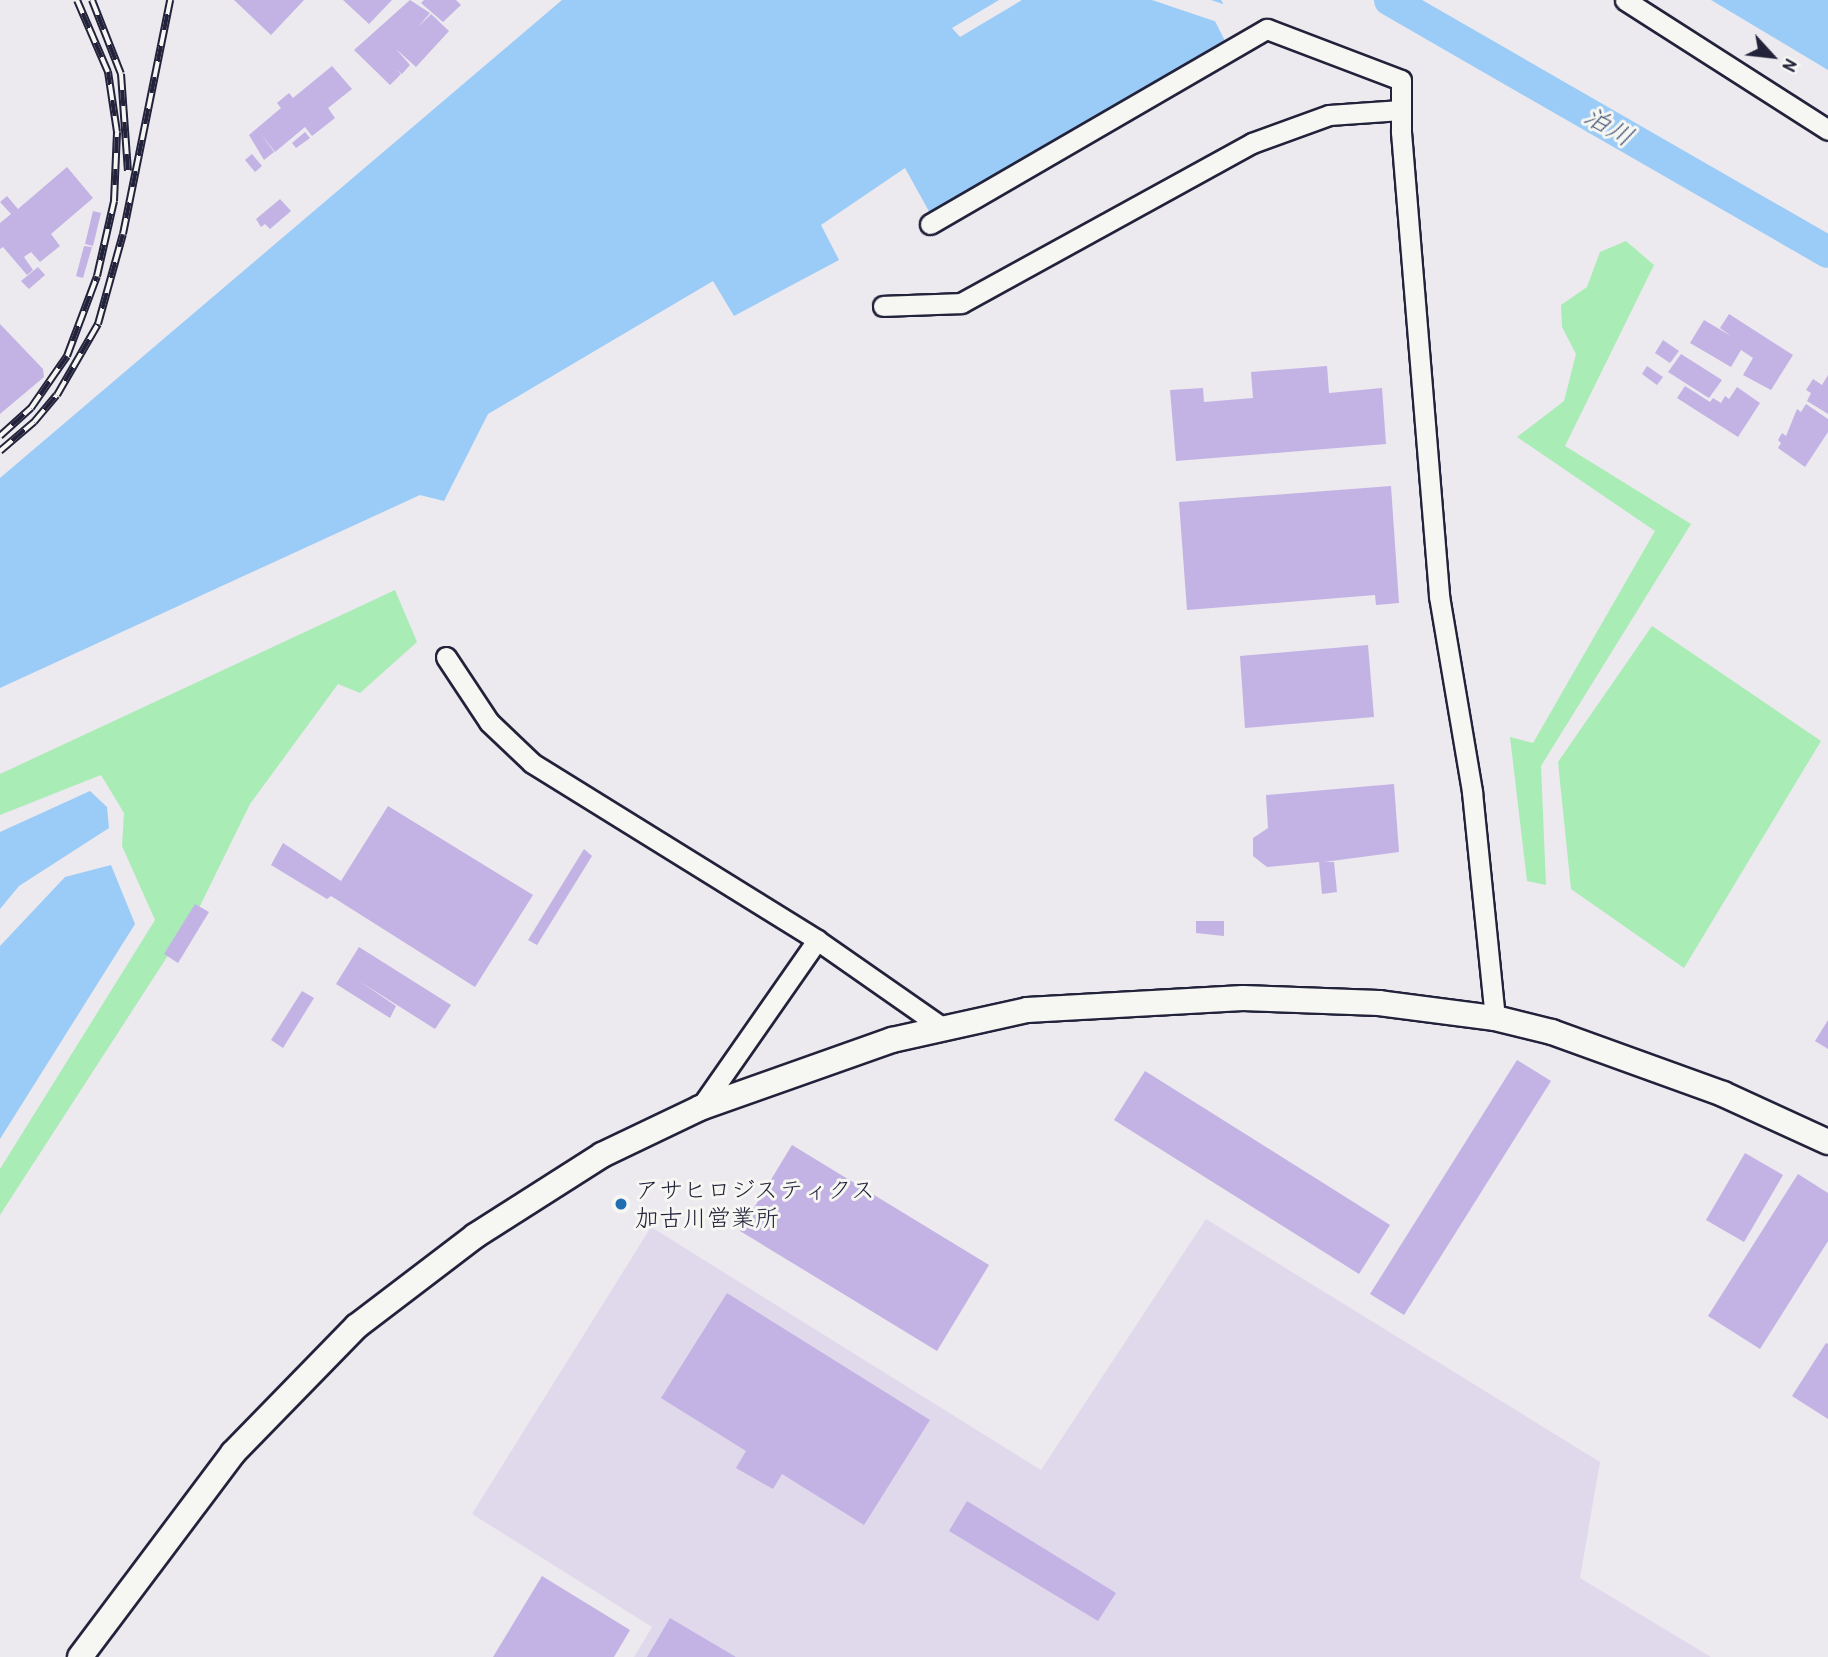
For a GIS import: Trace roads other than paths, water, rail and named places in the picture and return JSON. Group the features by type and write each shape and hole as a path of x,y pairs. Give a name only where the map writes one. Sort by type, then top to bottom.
{"street":[{"path":"1625,0 1828,130"},
{"path":"930,224 1267,29 1401,80 1401,110 1439,596 1472,792 1496,1018"},
{"path":"883,306 961,303 1252,143 1329,115 1401,110"},
{"path":"446,657 489,722 532,763 817,940 943,1028"},
{"path":"701,1108 817,940"},
{"path":"80,1657 233,1453 356,1326 475,1236 602,1155 701,1108 892,1040 1027,1010 1243,998 1379,1003 1496,1018 1552,1032 1723,1094 1828,1142"}],"water":[{"path":"562,0 1221,0 1224,5 1215,21 1226,43 931,215 905,168 821,225 839,260 734,316 713,281 488,414 444,501 420,495 0,688 0,478"},
{"path":"1711,0 1828,0 1828,70"},
{"path":"90,791 107,807 109,828 19,886 0,909 0,832"},
{"path":"111,865 135,924 0,1139 0,946 65,877"}],"waterway":[{"name":"泊川","path":"1390,0 1828,252"}],"railway":[{"path":"0,436 31,408 67,356 97,276 114,201 117,132 108,72 77,0"},
{"path":"92,0 121,74 128,171"},
{"path":"0,451 34,422 57,395 98,324 123,234 170,0"}],"place":[{"name":"アサヒロジスティクス 加古川営業所","path":"621,1204"}]}
